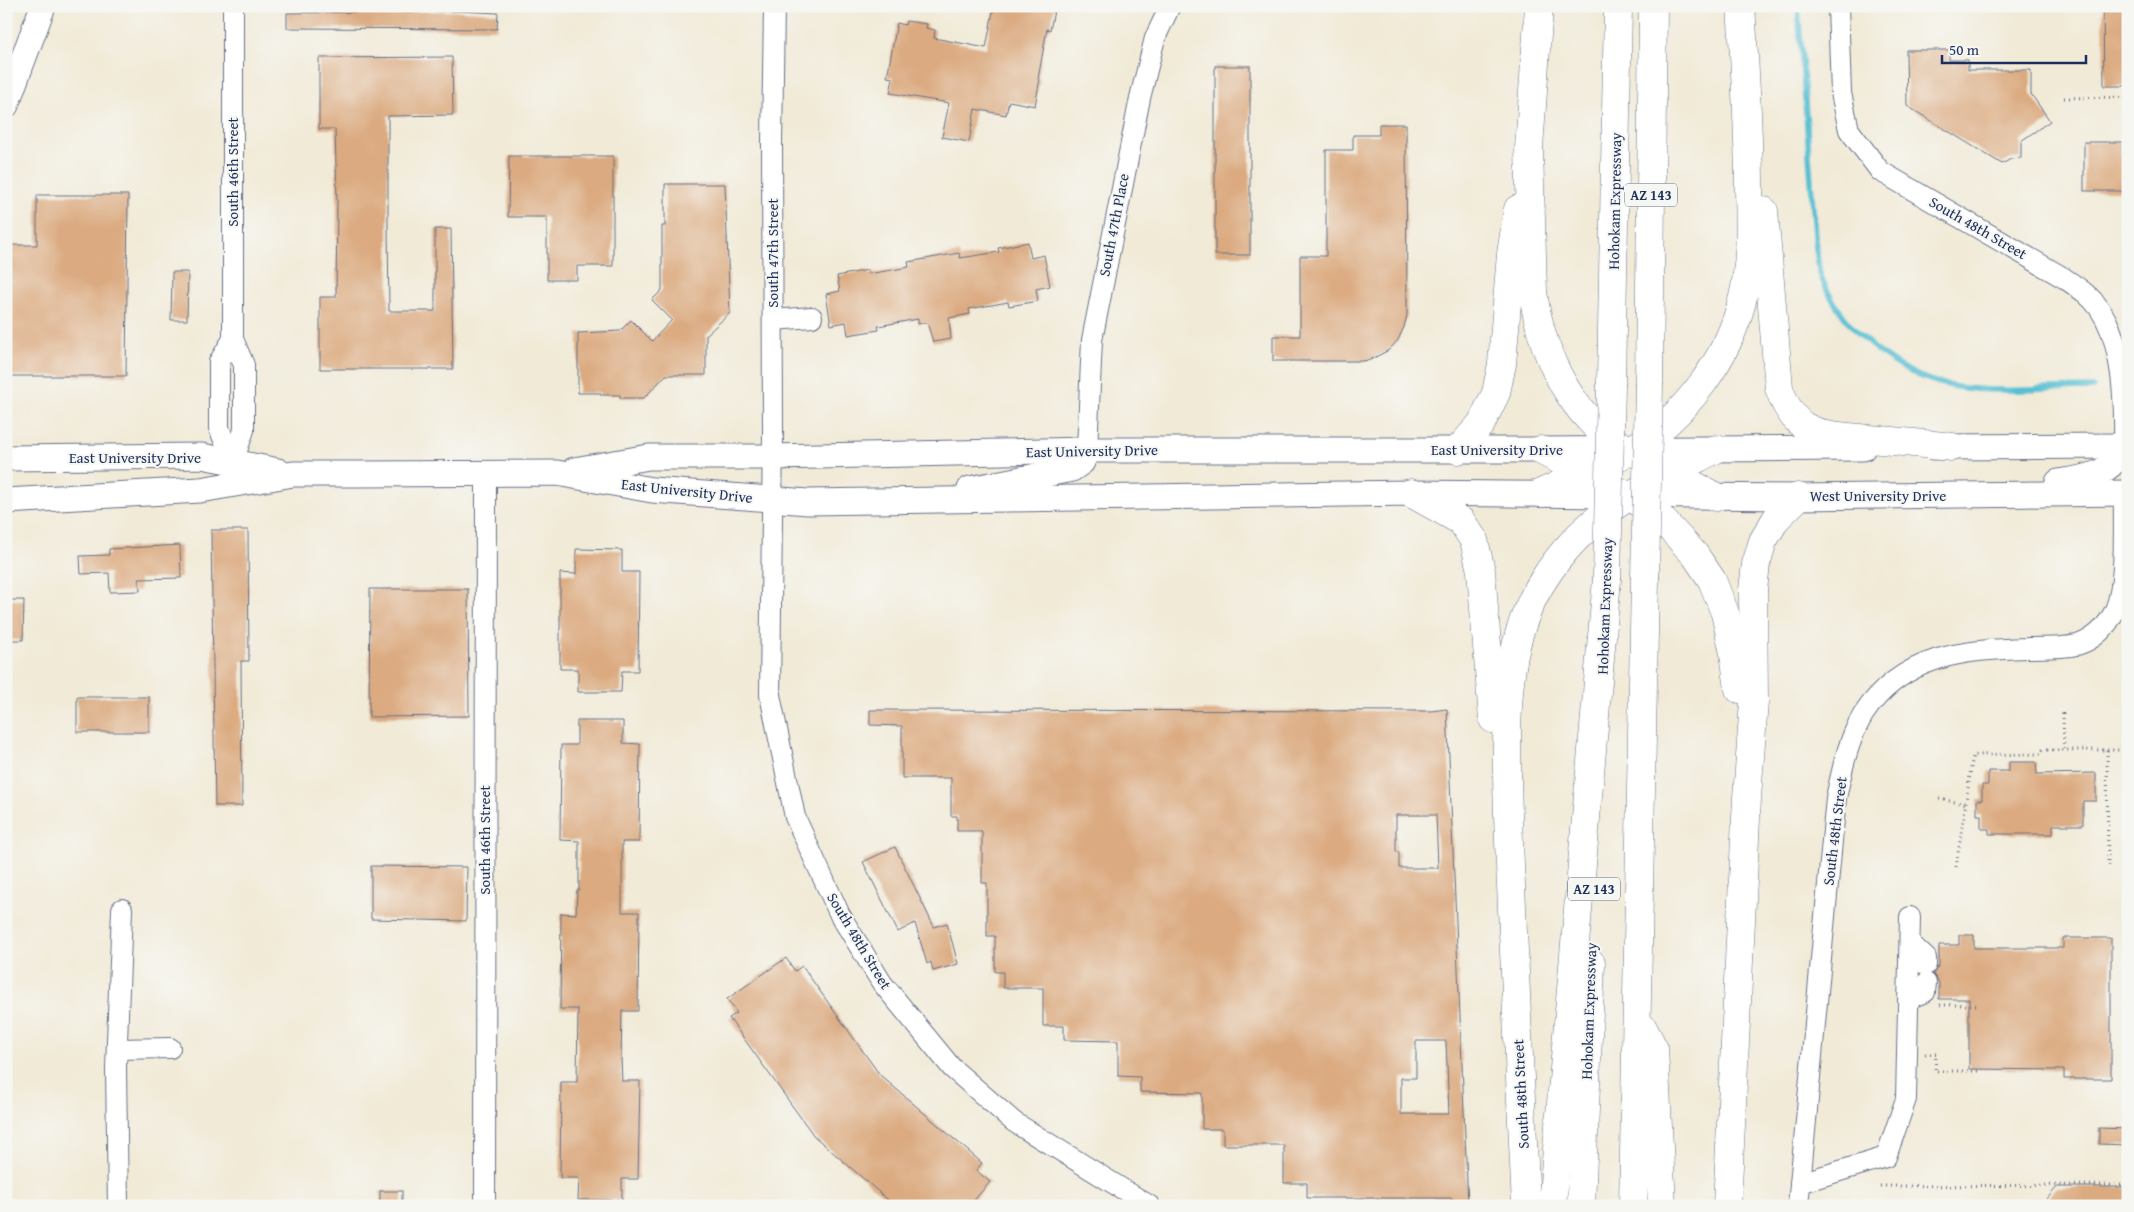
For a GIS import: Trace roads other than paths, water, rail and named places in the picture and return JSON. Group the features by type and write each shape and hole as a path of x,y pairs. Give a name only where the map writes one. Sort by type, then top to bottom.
{"highway":[{"path":"1458,450 1476,431 1485,416 1496,393 1499,379 1511,254 1529,148 1539,6"},
{"name":"Hohokam Expressway","path":"1581,1206 1607,579 1618,6"},
{"name":"AZ 143","path":"1633,1206 1645,579 1653,6"},
{"path":"1541,493 1630,450 1664,424 1693,395 1719,358 1736,318 1743,297 1748,258 1749,131 1741,6"},
{"path":"1749,131 1766,220 1779,388 1786,406 1804,426 1815,431 1839,436 1952,447"},
{"path":"1529,148 1533,292 1546,350 1562,384 1583,414 1599,431 1716,497"},
{"path":"1507,802 1507,694 1518,633 1534,596 1556,562 1592,521 1628,496 1716,449"},
{"path":"1540,450 1628,496 1656,513 1695,555 1712,580 1724,613 1734,653 1739,688 1747,798"},
{"path":"1411,493 1461,521 1474,540 1477,549 1481,571 1492,717 1507,802"},
{"path":"1727,1206 1747,798 1754,701 1752,590 1756,564 1763,541 1771,526 1798,497"},
{"path":"1552,1206 1607,579"},
{"name":"South 48th Street","path":"1507,802 1526,1206"},
{"path":"1637,1016 1654,1049 1662,1206"}],"main road":[{"path":"6,105 44,6"},
{"path":"6,442 95,442 202,456"},
{"path":"1630,450 2126,446"},
{"path":"1989,495 2096,475 2110,467 2126,446"},
{"path":"911,501 1027,476 1072,469 1082,462 1087,450"},
{"name":"East University Drive","path":"6,458 202,456 233,473 486,474 557,473 649,456 773,458 1087,450 1630,450"},
{"name":"East University Drive","path":"6,501 200,490 233,473"},
{"name":"East University Drive","path":"557,473 652,490 772,500 911,501 1411,493 1541,493 1628,496"},
{"name":"West University Drive","path":"1628,496 1798,497 2126,491"}],"street":[{"name":"South 46th Street","path":"232,6 233,339 219,362 219,428 233,473"},
{"name":"South 47th Street","path":"772,500 772,13 774,6"},
{"name":"South 47th Place","path":"1087,450 1092,340 1140,98 1155,38 1170,6"},
{"name":"South 48th Street","path":"1838,6 1841,92 1849,130 1880,171 2064,278 2083,291 2100,309 2112,336 2120,363 2126,446"},
{"path":"772,320 812,317"},
{"name":"South 46th Street","path":"485,1206 486,474"},
{"name":"South 48th Street","path":"1798,1206 1836,798 1847,750 1863,716 1883,690 1900,676 1922,664 1946,656 1981,650 2063,647 2079,644 2094,637 2109,620 2118,600 2122,568 2126,491"},
{"name":"South 48th Street","path":"772,500 770,695 796,817 840,915 882,983 952,1068 1014,1122 1150,1206"},
{"path":"118,1206 116,1146 117,1049 122,909"},
{"path":"1800,1183 1886,1156 1906,1099 1910,917"},
{"path":"1908,1000 1925,992 1926,974 1926,958 1910,943"},
{"path":"117,1049 170,1048"}],"waterway":[{"path":"1798,6 1818,264 1822,279 1844,317 1858,333 1892,361 1911,372 1952,386 1986,390 2093,388"}]}
